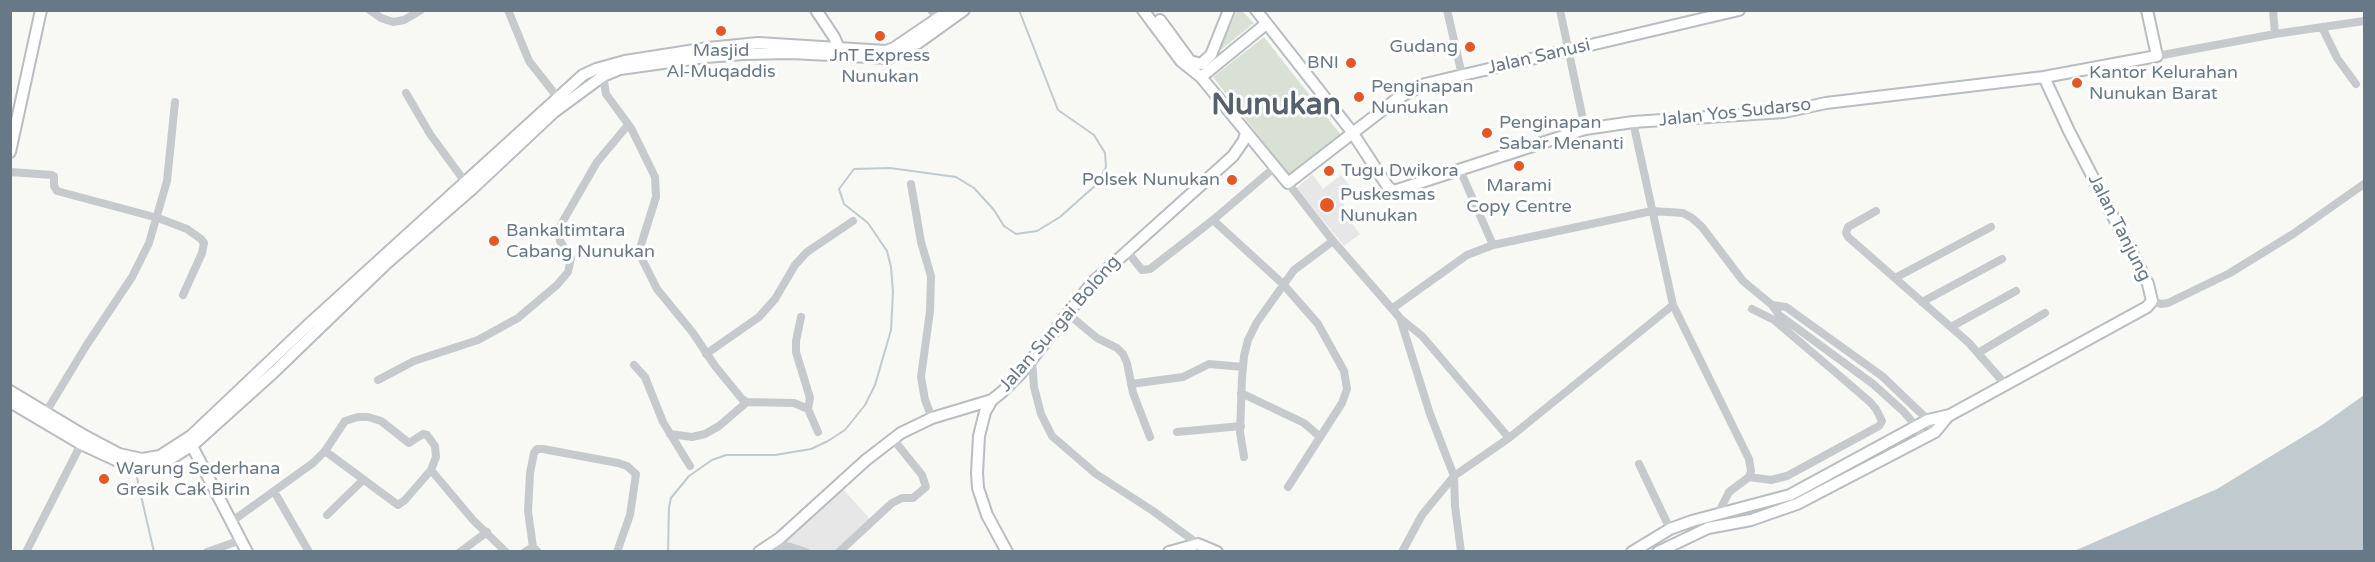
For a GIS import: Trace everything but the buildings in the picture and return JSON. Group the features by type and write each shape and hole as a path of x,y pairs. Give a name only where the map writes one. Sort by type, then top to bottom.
{"street":[{"path":"10,152 41,10"},
{"path":"370,10 381,18 393,22 404,20 421,10"},
{"path":"508,10 529,61 558,98"},
{"path":"816,10 841,52"},
{"path":"468,186 560,107 603,76 620,69 706,57 890,50 934,15 950,10"},
{"path":"10,391 119,454 130,458 149,459 160,456 183,443 387,263 583,75 625,61 758,43 889,58 898,55 964,10"},
{"path":"1143,10 1181,61 1201,77 1333,241 1400,318 1422,336 1509,438"},
{"path":"1153,10 1190,61 1201,64 1211,55 1229,10"},
{"path":"1256,10 1352,132"},
{"path":"1446,10 1462,75"},
{"path":"1560,10 1585,129"},
{"name":"Jalan Sanusi","path":"1288,183 1352,132 1415,88 1739,10"},
{"path":"2147,10 2157,56 2275,34 2364,21"},
{"path":"2273,10 2275,34"},
{"path":"1201,77 1266,24"},
{"path":"2322,27 2337,58 2356,84"},
{"name":"Jalan Yos Sudarso","path":"1352,132 1382,178 1394,191 1585,129 1634,122 1785,112 1826,103 2044,77 2157,56"},
{"path":"603,76 606,94 628,125 652,168 657,187 640,248 643,261 657,290 693,333 735,392 747,402 794,403 808,409"},
{"name":"Jalan Tanjung","path":"1950,414 2152,302 2148,284 2069,131 2044,77"},
{"path":"406,93 430,134 468,186"},
{"path":"46,412 140,262 158,218 168,172 175,102"},
{"path":"1634,122 1672,305 1749,459 1751,471 1749,477 1729,492 1719,512"},
{"path":"378,380 414,362 478,340 519,318 557,285 568,272 571,258 560,241 559,228 597,162 628,125"},
{"name":"Jalan Sungai Bolong","path":"763,549 893,439 932,418 992,400 1002,392 1032,359 1092,283 1233,156 1244,140 1246,132"},
{"name":"Jalan Sungai Bolong","path":"1233,156 1256,145"},
{"path":"1126,250 1142,270 1150,269 1213,220 1275,167"},
{"path":"1460,170 1493,245"},
{"path":"10,172 52,175 57,191 158,218 187,229 204,243 183,295"},
{"path":"911,183 921,242 931,276 930,311 921,376 925,400 932,418"},
{"path":"2152,302 2168,303 2230,273 2293,234 2364,185"},
{"path":"1393,308 1467,255 1493,245 1652,211 1683,213 1692,218 1743,281 1773,305 1779,315 1873,384 1916,426 1923,437"},
{"path":"1876,211 1848,227 1846,233 1951,327 2005,384"},
{"path":"1213,220 1283,284 1317,324 1344,371 1347,381 1346,397 1288,487"},
{"path":"706,354 759,317 775,299 795,265 807,252 853,221"},
{"path":"1895,278 1991,227"},
{"path":"1244,457 1241,426 1242,393 1243,367 1248,340 1257,322 1294,270 1333,241"},
{"path":"1922,302 2002,260"},
{"path":"1951,327 2016,291"},
{"path":"1402,552 1422,515 1454,476 1509,438 1672,305"},
{"path":"1773,305 1785,307 1866,364 1928,420 1935,432"},
{"path":"1749,477 1771,480 1787,476 1879,426 1882,421 1870,402 1774,320 1752,309"},
{"path":"1067,313 1097,338 1117,348 1123,354 1150,437"},
{"path":"1978,353 2046,313"},
{"path":"801,317 796,352 810,398 808,409 818,432"},
{"path":"1400,318 1430,414 1454,476 1461,552"},
{"path":"1032,359 1034,387 1041,414 1052,436 1096,474 1198,544 1217,552"},
{"path":"1131,384 1183,377 1209,364 1243,367"},
{"path":"634,365 645,377 653,400 670,434 690,466"},
{"path":"10,402 81,444 122,463 143,467 164,463 192,446 270,368"},
{"path":"1242,393 1304,423 1319,436"},
{"path":"992,400 985,412 979,436 976,473 978,488 987,515 1007,552"},
{"path":"670,434 692,437 705,434 719,426 747,402"},
{"path":"1632,552 1670,529 1704,516 1790,495 1916,426 1950,414"},
{"path":"1658,552 1708,528 1751,520 1797,504 1935,432 1950,414"},
{"path":"231,522 313,464 325,451 345,421 358,417 376,418 409,443 423,434 427,435 435,446 436,457 431,470 398,505 325,451"},
{"path":"1177,432 1241,426"},
{"path":"839,552 892,503 902,498 913,498 926,488 922,475 893,439"},
{"path":"26,552 81,444"},
{"path":"192,446 247,552"},
{"path":"532,550 528,511 530,473 534,453 537,449 543,449 618,463 633,471 636,479 630,515 617,552"},
{"path":"1639,465 1670,529"},
{"path":"431,470 473,520 506,552"},
{"path":"327,515 363,480"},
{"path":"274,493 309,552"},
{"path":"1704,516 1708,528"},
{"path":"460,552 487,532"},
{"path":"207,552 241,540"},
{"path":"1169,552 1198,544"},
{"path":"763,549 787,546 806,552"}],"shaded area":[{"path":"1237,11 1242,11 1254,23 1218,52"},
{"path":"1264,37 1341,135 1289,175 1213,77"},
{"name":"Puskesmas Nunukan","path":"1312,174 1323,189 1341,175 1353,190 1345,197 1343,212 1360,234 1344,246 1297,188"},
{"path":"2364,395 2364,551 2074,551 2217,489 2322,425"},
{"path":"841,487 871,520 835,551 812,551 796,545 777,544"}],"waterway":[{"path":"668,552 671,498 689,476 712,460 726,455 775,455 811,449 828,441 845,430 865,405 875,385 891,330 893,292 891,267 887,251 868,223 844,204 839,189 854,169 890,168 956,177 974,188 994,210 1004,226 1016,234 1037,231 1060,217 1097,184 1106,167 1105,153 1094,135 1058,110 1019,10"},
{"path":"137,478 154,552"}],"place":[{"name":"Masjid Al-Muqaddis","path":"721,31"},
{"name":"JnT Express Nunukan","path":"880,36"},
{"name":"Gudang","path":"1470,47"},
{"name":"BNI","path":"1351,63"},
{"name":"Kantor Kelurahan Nunukan Barat","path":"2077,83"},
{"name":"Penginapan Nunukan","path":"1359,97"},
{"name":"Penginapan Sabar Menanti","path":"1487,133"},
{"name":"Marami Copy Centre","path":"1519,166"},
{"name":"Tugu Dwikora","path":"1329,171"},
{"name":"Polsek Nunukan","path":"1232,180"},
{"name":"Puskesmas Nunukan","path":"1327,205"},
{"name":"Bankaltimtara Cabang Nunukan","path":"494,241"},
{"name":"Warung Sederhana Gresik Cak Birin","path":"104,479"}],"district":[{"name":"Nunukan","path":"1276,106"}]}
